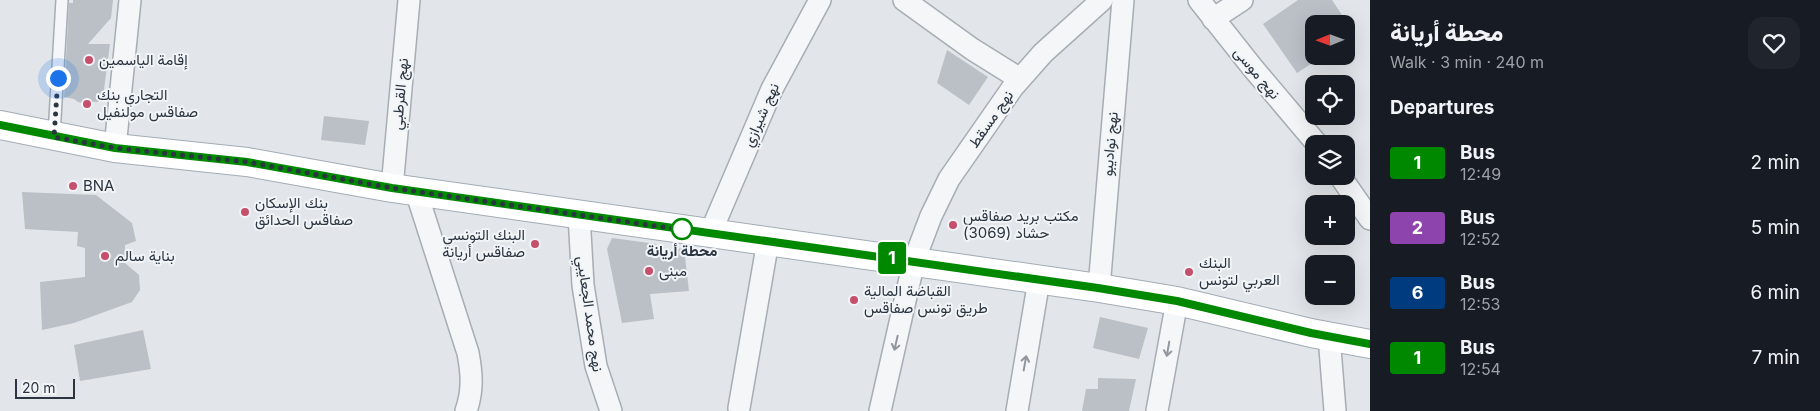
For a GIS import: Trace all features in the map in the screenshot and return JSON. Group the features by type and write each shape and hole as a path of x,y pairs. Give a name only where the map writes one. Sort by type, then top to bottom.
{"main road":[{"path":"0,125 115,148 247,162 404,190 1098,288 1177,301 1370,344"}],"street":[{"path":"115,148 130,0"},
{"name":"نهج القرطبي","path":"404,190 408,0"},
{"name":"نهج شيرازي","path":"710,234 772,89 820,0"},
{"path":"904,0 972,49 1020,79"},
{"name":"نهج مسقط","path":"880,411 914,261 930,216 949,179 1020,79 1043,53 1102,0"},
{"name":"نهج نواديبو","path":"1098,288 1123,0"},
{"name":"نهج موسى","path":"1199,0 1310,135"},
{"path":"1214,20 1242,0"},
{"path":"1346,185 1370,219"},
{"path":"404,190 468,353 472,374 470,397 466,411"},
{"name":"نهج محمد الجعايبي","path":"579,214 583,285 594,357 611,411"},
{"path":"739,408 768,241"},
{"path":"1017,411 1039,280"},
{"path":"1157,411 1177,301"},
{"path":"1329,336 1335,411"}],"lane":[{"path":"54,137 62,0"}],"building":[{"name":"إقامة الياسمين","path":"73,0 113,0 111,18 88,44 110,44 103,97 98,102 86,104 64,97 69,3 73,3"},
{"path":"1298,0 1332,0 1342,15 1305,15 1305,65 1309,65 1297,73 1263,24"},
{"path":"947,50 988,77 969,105 937,83"},
{"path":"324,116 369,121 365,145 321,140"},
{"name":"بناية سالم","path":"22,192 96,195 132,223 136,241 125,245 125,263 139,275 140,290 132,302 74,323 42,330 40,282 85,277 85,248 77,246 78,232 25,229"},
{"name":"مبنى","path":"612,238 657,244 657,252 684,248 689,291 650,294 654,319 622,323 607,249"},
{"path":"1100,317 1148,328 1139,359 1093,348"},
{"path":"143,330 151,369 80,381 74,345"},
{"path":"1098,378 1136,379 1129,411 1082,411 1086,389 1098,389"}],"bus line":[{"name":"1","path":"0,125 115,148 247,162 392,188 1098,288 1177,301 1311,333 1370,344"}],"place":[{"name":"إقامة الياسمين","path":"89,60"},
{"name":"التجاري بنك صفاقس مولنفيل","path":"87,104"},
{"name":"BNA","path":"73,186"},
{"name":"بنك الإسكان صفاقس الحدائق","path":"245,212"},
{"name":"مكتب بريد صفاقس حشاد (3069)","path":"953,225"},
{"name":"محطة أريانة","path":"682,229"},
{"name":"البنك التونسي صفاقس أريانة","path":"535,244"},
{"name":"بناية سالم","path":"105,256"},
{"name":"مبنى","path":"649,271"},
{"name":"البنك العربي لتونس","path":"1189,272"},
{"name":"القباضة المالية طريق تونس صفاقس","path":"854,300"}],"route":[{"path":"58,78 54,137 115,148 247,162 392,188 691,231 682,229"}]}
